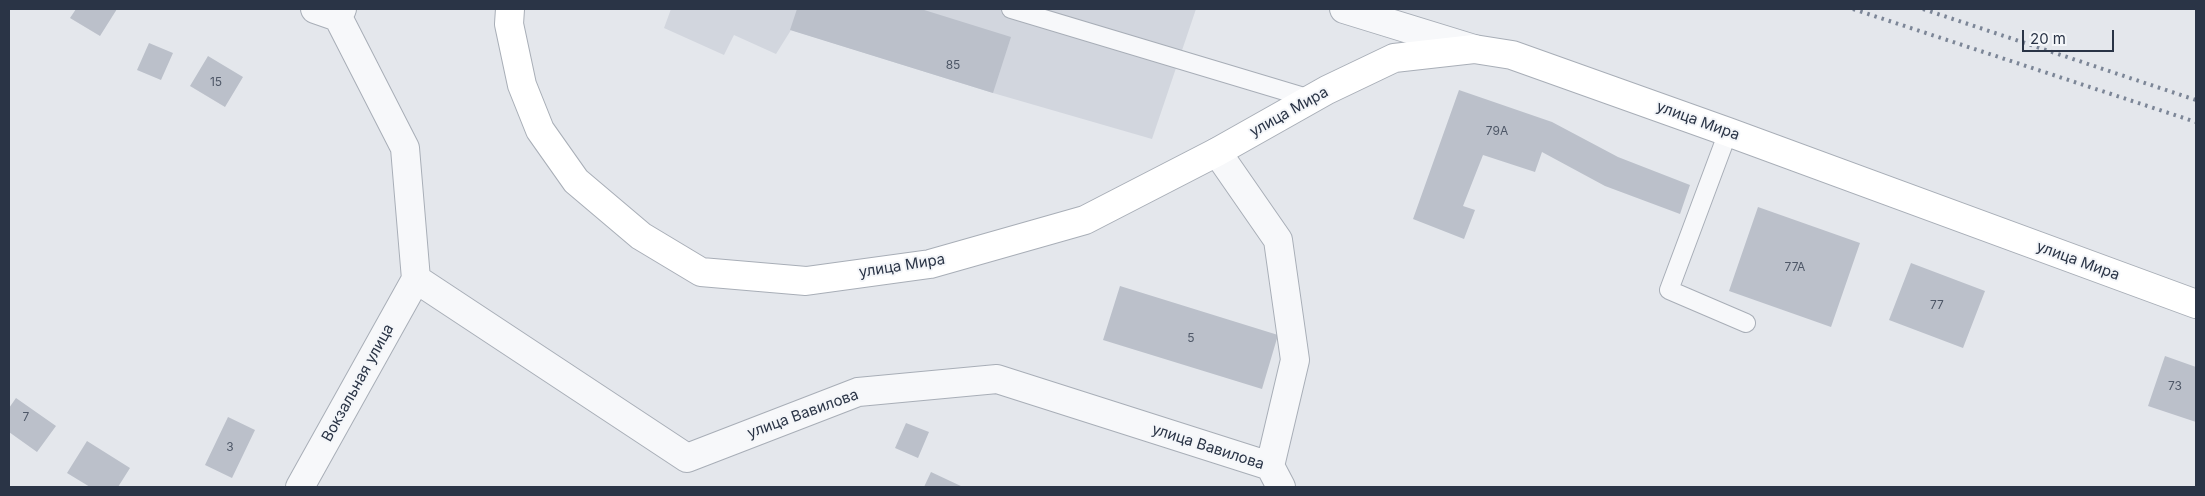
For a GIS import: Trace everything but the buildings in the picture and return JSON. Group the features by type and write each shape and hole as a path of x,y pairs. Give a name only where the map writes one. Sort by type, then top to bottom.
{"street":[{"name":"улица Мира","path":"510,9 509,24 522,85 540,130 576,181 641,236 701,272 806,281 930,264 1085,220 1217,152 1311,99 1394,58 1474,49 1512,55 1728,132 2196,304"},
{"path":"1344,9 1474,49"},
{"path":"332,11 405,148 416,279"},
{"path":"1217,152 1278,240 1295,360 1275,476"},
{"name":"улица Вавилова","path":"416,279 687,458 858,392 997,379 1275,476"},
{"name":"Вокзальная улица","path":"300,487 416,279"}],"lane":[{"path":"1011,9 1311,99"},
{"path":"1728,132 1669,290 1746,323"}],"shaded area":[{"path":"671,9 1196,9 1152,139 993,93 791,30 776,54 734,35 724,55 664,28"}],"railway":[{"path":"1853,9 2196,122"},
{"path":"1923,9 2196,100"}]}
